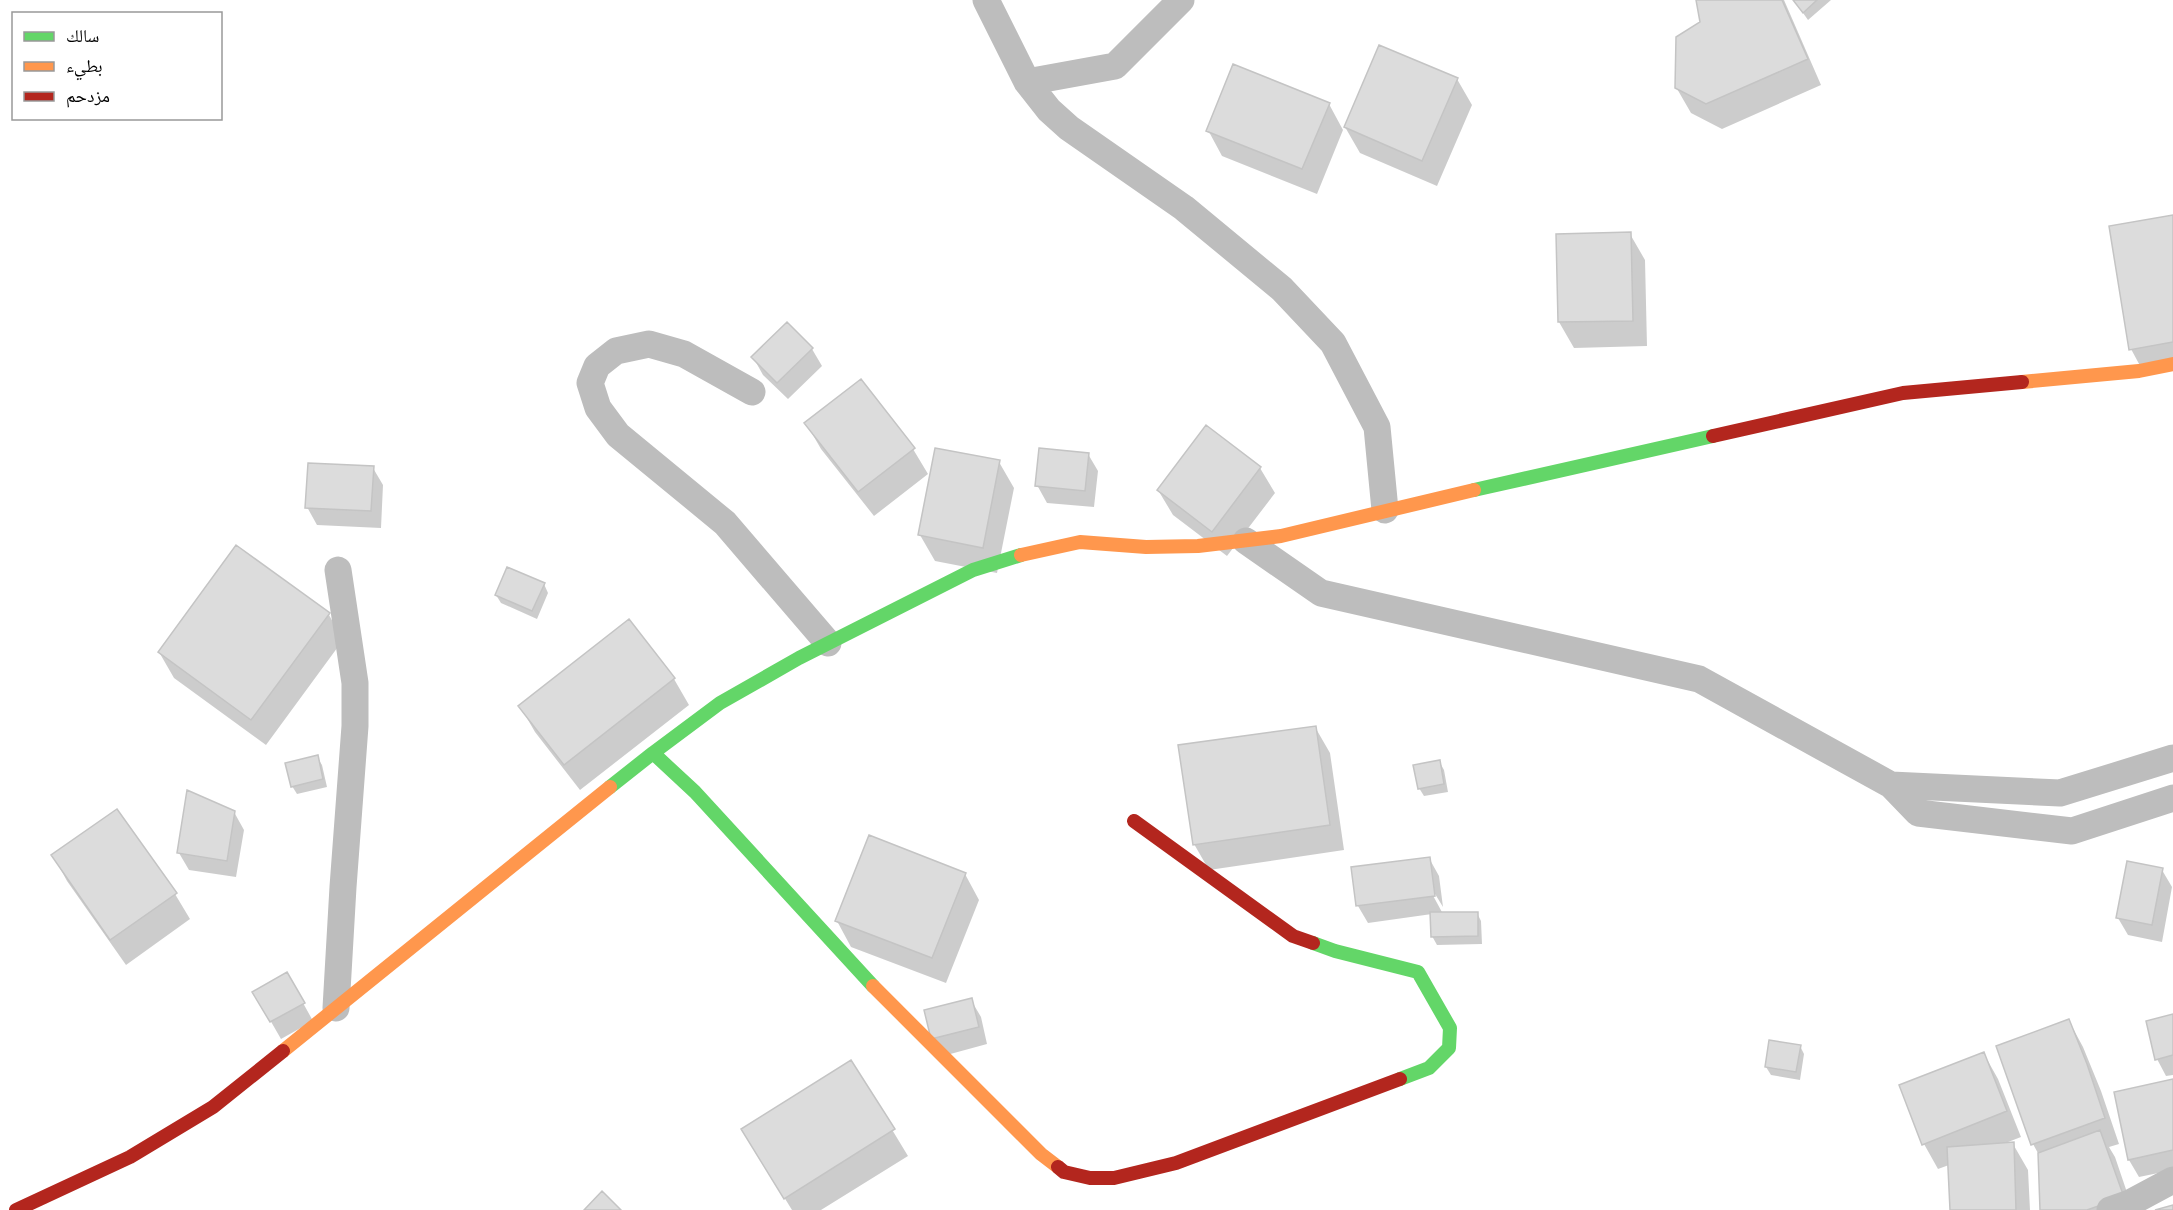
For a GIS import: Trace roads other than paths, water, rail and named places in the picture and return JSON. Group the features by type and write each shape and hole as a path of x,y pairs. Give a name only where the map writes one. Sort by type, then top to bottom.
{"street":[{"path":"986,0 1027,82 1049,110 1069,128 1184,208 1282,289 1333,343 1377,427 1385,510"},
{"path":"1027,82 1115,66 1181,0"},
{"path":"752,392 684,354 649,344 616,351 597,366 590,383 598,408 618,435 725,523 828,643"},
{"path":"16,1210 130,1157 213,1107 652,753 720,703 828,643 973,570 1021,555 1080,542 1146,547 1198,546 1281,536 1385,510 1903,393 2139,371 2173,364"},
{"path":"1245,541 1322,593 1699,679 1891,786 1918,813 2072,831 2173,798"},
{"path":"336,1008 355,726 355,683 338,570"},
{"path":"652,753 695,792 890,1005 1041,1154 1064,1172 1090,1178 1114,1178 1176,1163 1429,1068 1449,1048 1450,1028 1418,972 1335,951 1293,936 1134,821"},
{"path":"1891,786 2060,794 2173,758"},
{"path":"2110,1210 2130,1203 2173,1180"}]}
